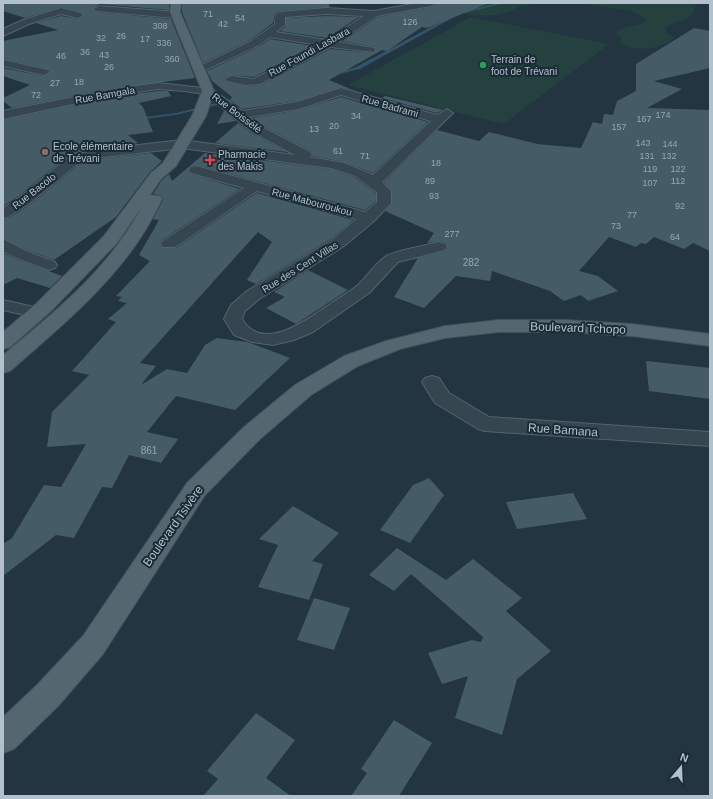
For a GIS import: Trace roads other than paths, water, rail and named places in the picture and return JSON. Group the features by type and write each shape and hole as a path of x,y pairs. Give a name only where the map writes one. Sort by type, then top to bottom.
{"main road":[{"path":"3,365 77,299 119,255 138,230 166,177 169,166 199,116 206,95 199,69 176,9"},
{"path":"3,343 38,313 110,240 156,176 169,166"},
{"path":"38,313 77,299"},
{"path":"3,365 14,348 42,322 38,313"},
{"name":"Boulevard Tchopo","path":"445,332 499,326 565,326 632,330 710,340"},
{"name":"Boulevard Tsivère","path":"3,738 48,694 93,645 196,489 252,433 303,390 351,361 393,345 445,332"}],"street":[{"name":"Rue Foundi Lasbara","path":"231,79 256,82 330,43 374,14 431,3"},
{"path":"99,9 176,9"},
{"path":"3,33 26,22 61,11 78,15"},
{"path":"199,69 255,43 280,25 279,16 283,14 326,11 374,14"},
{"path":"268,34 370,50"},
{"path":"3,63 44,72"},
{"name":"Rue Bamgala","path":"3,115 108,93 158,86 206,95"},
{"name":"Rue Badrami","path":"229,107 299,105 341,92 440,120"},
{"name":"Rue Boissélé","path":"206,95 229,107 256,129 279,142 298,152 332,164"},
{"name":"Rue Badrami","path":"375,180 450,111"},
{"path":"182,144 332,164 347,168 375,180"},
{"name":"Rue Bacolo","path":"3,214 25,200 40,186 71,162 87,156 182,144"},
{"name":"Rue Mabouroukou","path":"196,170 369,218"},
{"name":"Rue des Cent Villas","path":"375,180 384,191 384,203 369,218 338,243 253,295 237,309 233,319 240,331 258,338 272,339 288,336 306,328 364,290 392,259 439,247"},
{"path":"169,244 254,187"},
{"path":"3,244 20,254 49,265"},
{"path":"3,306 38,313"},
{"name":"Rue Bamana","path":"432,382 442,398 485,424 710,439"}],"waterway":[{"path":"464,12 503,3"},
{"path":"335,74 358,68 454,16"},
{"path":"136,119 176,114 240,98"}],"place":[{"name":"Terrain de foot de Trévani","path":"483,65"},
{"name":"Ecole élémentaire de Trévani","path":"45,152"},
{"name":"Pharmacie des Makis","path":"210,160"}]}
